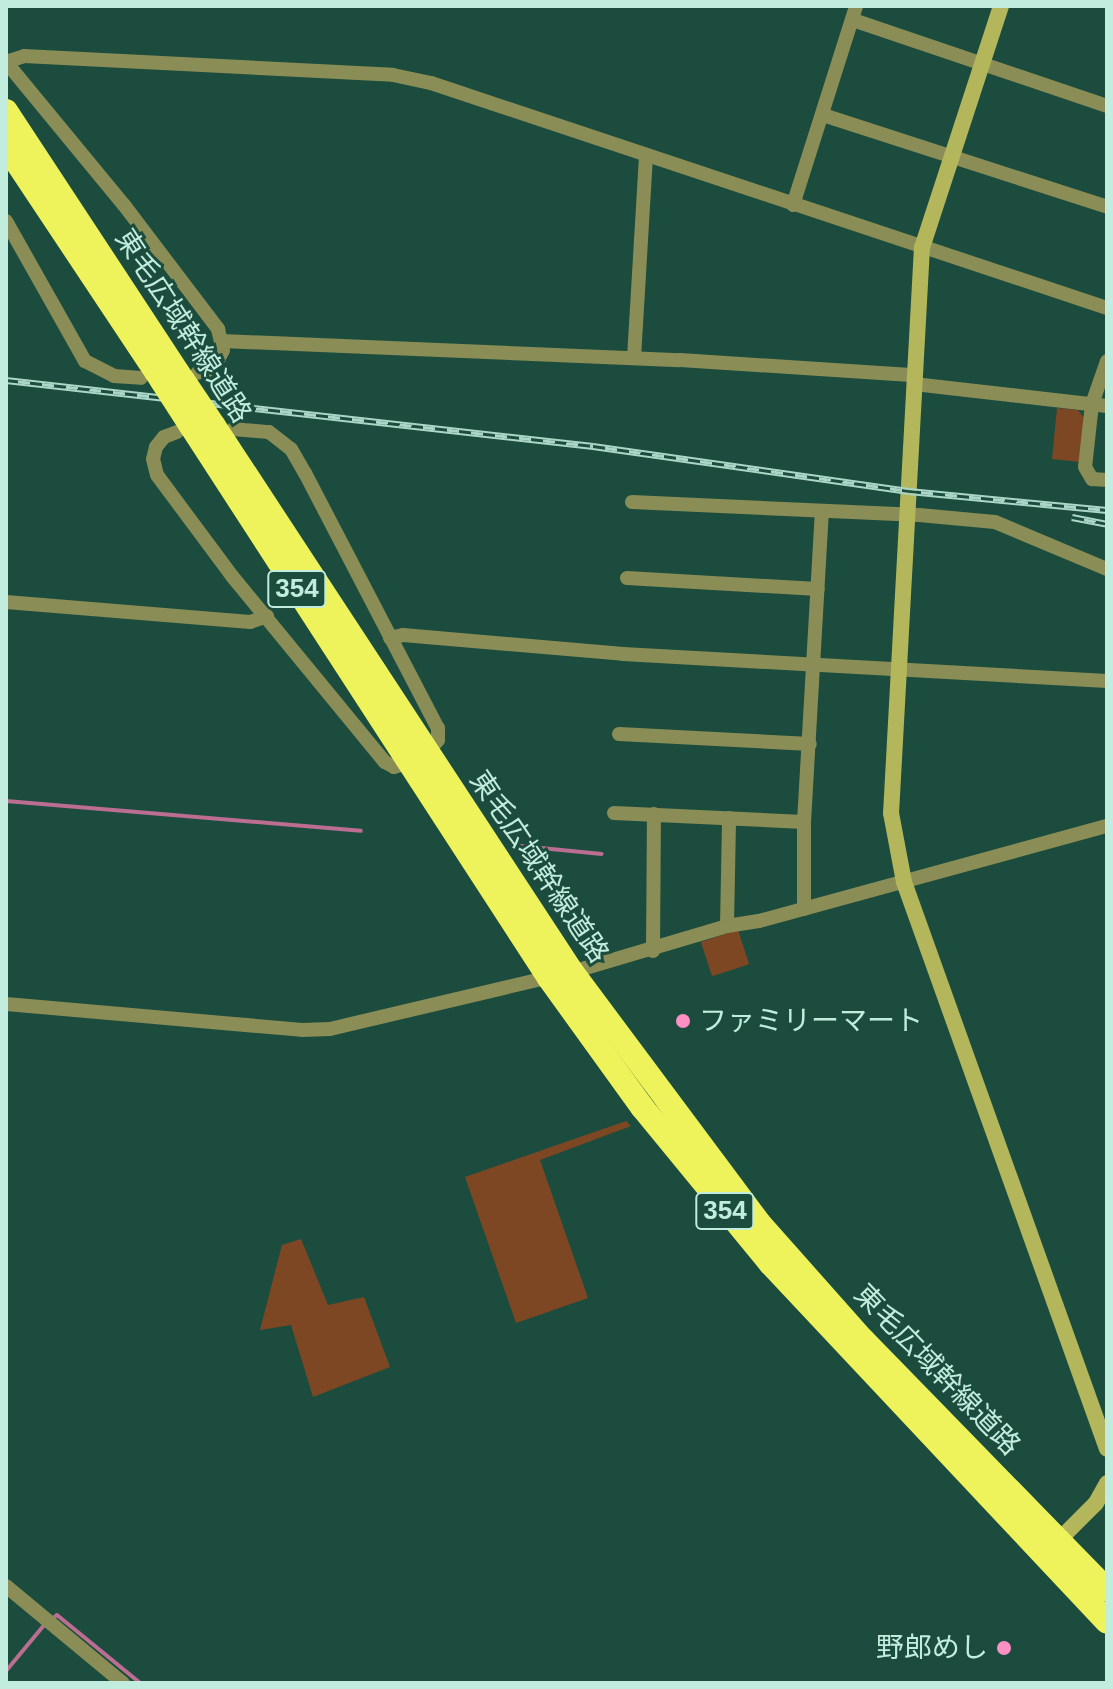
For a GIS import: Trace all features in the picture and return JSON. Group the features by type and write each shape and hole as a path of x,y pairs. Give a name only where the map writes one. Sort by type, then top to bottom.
{"highway":[{"name":"東毛広域幹線道路","path":"6,111 171,378 561,975 642,1107 770,1263 1107,1622"},
{"name":"東毛広域幹線道路","path":"6,146 171,378"},
{"name":"東毛広域幹線道路","path":"561,975 759,1223 863,1340 1107,1590"}],"street":[{"path":"1001,6 922,247 891,813 904,882 1107,1449"},
{"path":"793,205 854,13 981,65 1107,106"},
{"path":"6,221 85,361 114,376 171,378 214,366 223,350 213,323 124,205 6,62 24,56 393,75 431,83 1107,308"},
{"path":"823,115 1107,207"},
{"path":"634,358 646,157"},
{"path":"222,341 634,358 914,379 1100,405"},
{"path":"1107,361 1085,467 1092,479 1107,480"},
{"path":"204,428 261,429 291,449 438,728 438,740 419,757 394,767 385,762 232,576 154,471 156,447 164,437 204,428"},
{"path":"632,502 995,522 1107,569"},
{"path":"804,909 804,822 822,512"},
{"path":"627,578 818,589"},
{"path":"6,602 250,622 267,616"},
{"path":"390,638 403,635 623,654 813,662 1107,681"},
{"path":"619,734 810,744"},
{"path":"614,813 804,822"},
{"path":"653,951 654,814"},
{"path":"727,926 729,818"},
{"path":"6,1004 302,1030 330,1029 653,951 727,926 804,909 1107,826"},
{"path":"1059,1540 1096,1503 1107,1483"},
{"path":"6,1586 123,1683"}],"shaded area":[{"path":"1057,408 1078,410 1084,418 1080,462 1052,459"},
{"path":"738,930 749,964 712,976 701,942"},
{"path":"626,1121 631,1126 540,1160 588,1298 516,1323 465,1177"},
{"path":"301,1239 328,1305 364,1297 390,1367 313,1397 291,1325 260,1330 282,1245"}],"waterway":[{"path":"6,801 361,831"},
{"path":"521,846 602,854"},
{"path":"52,1619 57,1615 140,1683"},
{"path":"6,1671 45,1624"}],"railway":[{"path":"6,380 593,446 909,491 1107,510"},
{"path":"1072,517 1107,524"}],"place":[{"name":"ファミリーマート","path":"683,1021"},
{"name":"野郎めし","path":"1004,1648"}]}
